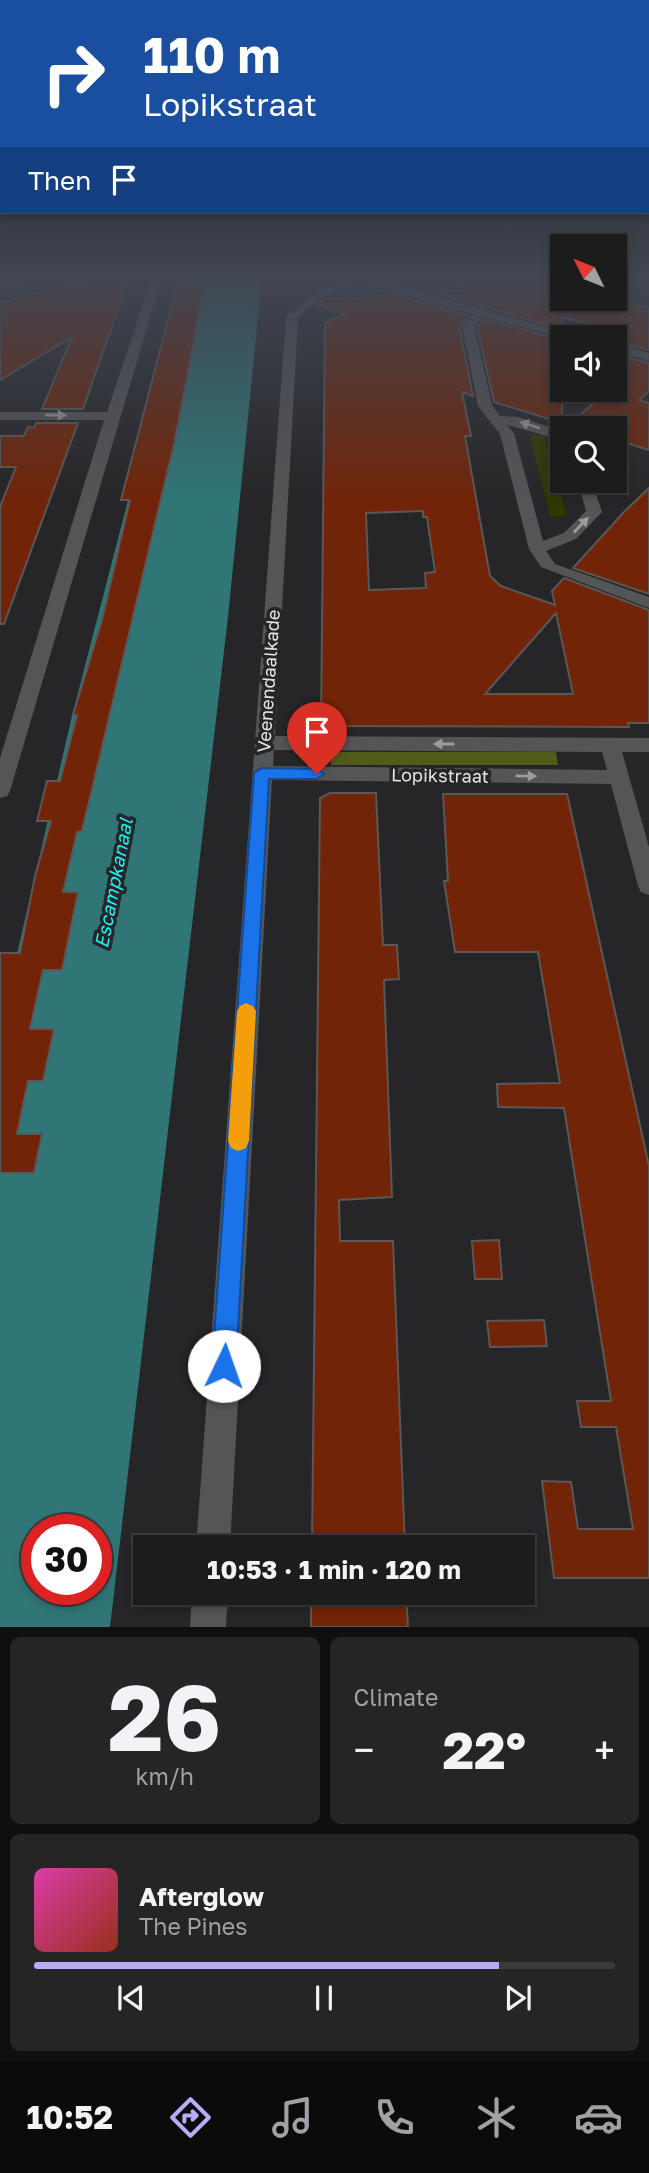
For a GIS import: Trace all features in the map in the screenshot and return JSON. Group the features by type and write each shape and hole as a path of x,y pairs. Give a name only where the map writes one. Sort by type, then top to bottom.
{"street":[{"path":"0,792 6,753 132,353"},
{"name":"Veenendaalkade","path":"214,1535 290,353"},
{"path":"474,353 485,406 507,433 537,549 549,568 649,603"},
{"path":"0,416 112,416"},
{"path":"496,420 518,421 550,432"},
{"path":"537,549 570,536 594,512 588,493"},
{"name":"Lopikstraat","path":"264,743 649,745"},
{"path":"610,745 649,886"},
{"name":"Lopikstraat","path":"262,773 619,777"},
{"path":"208,1627 209,1605"}],"green space":[{"path":"529,435 544,435 550,456 550,493 560,493 567,516 550,517"},
{"path":"330,752 556,752 558,765 331,765"}],"water":[{"name":"Escampkanaal","path":"166,353 254,353 228,617 110,1627 0,1627 0,1012 17,954 72,716"}],"building":[{"path":"0,353 45,353 0,380"},
{"path":"65,353 103,353 83,409 42,409"},
{"path":"159,353 192,353 174,444 82,831 77,832 63,892 78,892 62,970 43,970 30,1029 54,1029 43,1081 28,1081 17,1134 42,1134 34,1173 0,1173 0,953 20,953 35,876 51,821 37,821 47,781 60,781 77,715 73,715 102,620 130,500 121,500"},
{"path":"325,353 464,353 473,396 462,392 471,436 465,436 490,576 501,586 555,605 552,591 564,578 649,610 649,723 628,723 629,727 321,726","holes":["423,511 423,517 427,517 435,572 425,573 426,588 369,590 366,513","556,613 573,694 485,694"]},
{"path":"483,353 550,353 550,402 562,402 562,416 550,416 550,419 494,402"},
{"path":"627,357 649,363 649,391 639,400 649,403 649,450 627,443 627,416 579,416 595,402 627,402"},
{"path":"36,423 78,423 4,624 0,624 0,507 16,467 0,467 0,436 24,436 28,427 34,428"},
{"path":"649,488 649,594 573,568 624,512"},
{"path":"330,793 376,793 383,945 397,945 399,979 384,980 392,1197 339,1200 340,1241 393,1241 405,1535 312,1535 320,798"},
{"path":"443,794 567,794 649,1166 649,1578 554,1578 542,1481 571,1482 578,1529 633,1529 616,1427 581,1427 577,1401 611,1401 564,1108 498,1107 497,1084 560,1083 538,952 455,952 444,881 448,881"},
{"path":"499,1240 502,1279 475,1279 472,1241"},
{"path":"544,1320 547,1346 490,1347 487,1321"},
{"path":"311,1605 407,1605 408,1627 311,1627"}],"slow traffic":[{"path":"238,1141 246,1011"}],"route":[{"path":"224,1366 262,773 317,774"}]}
